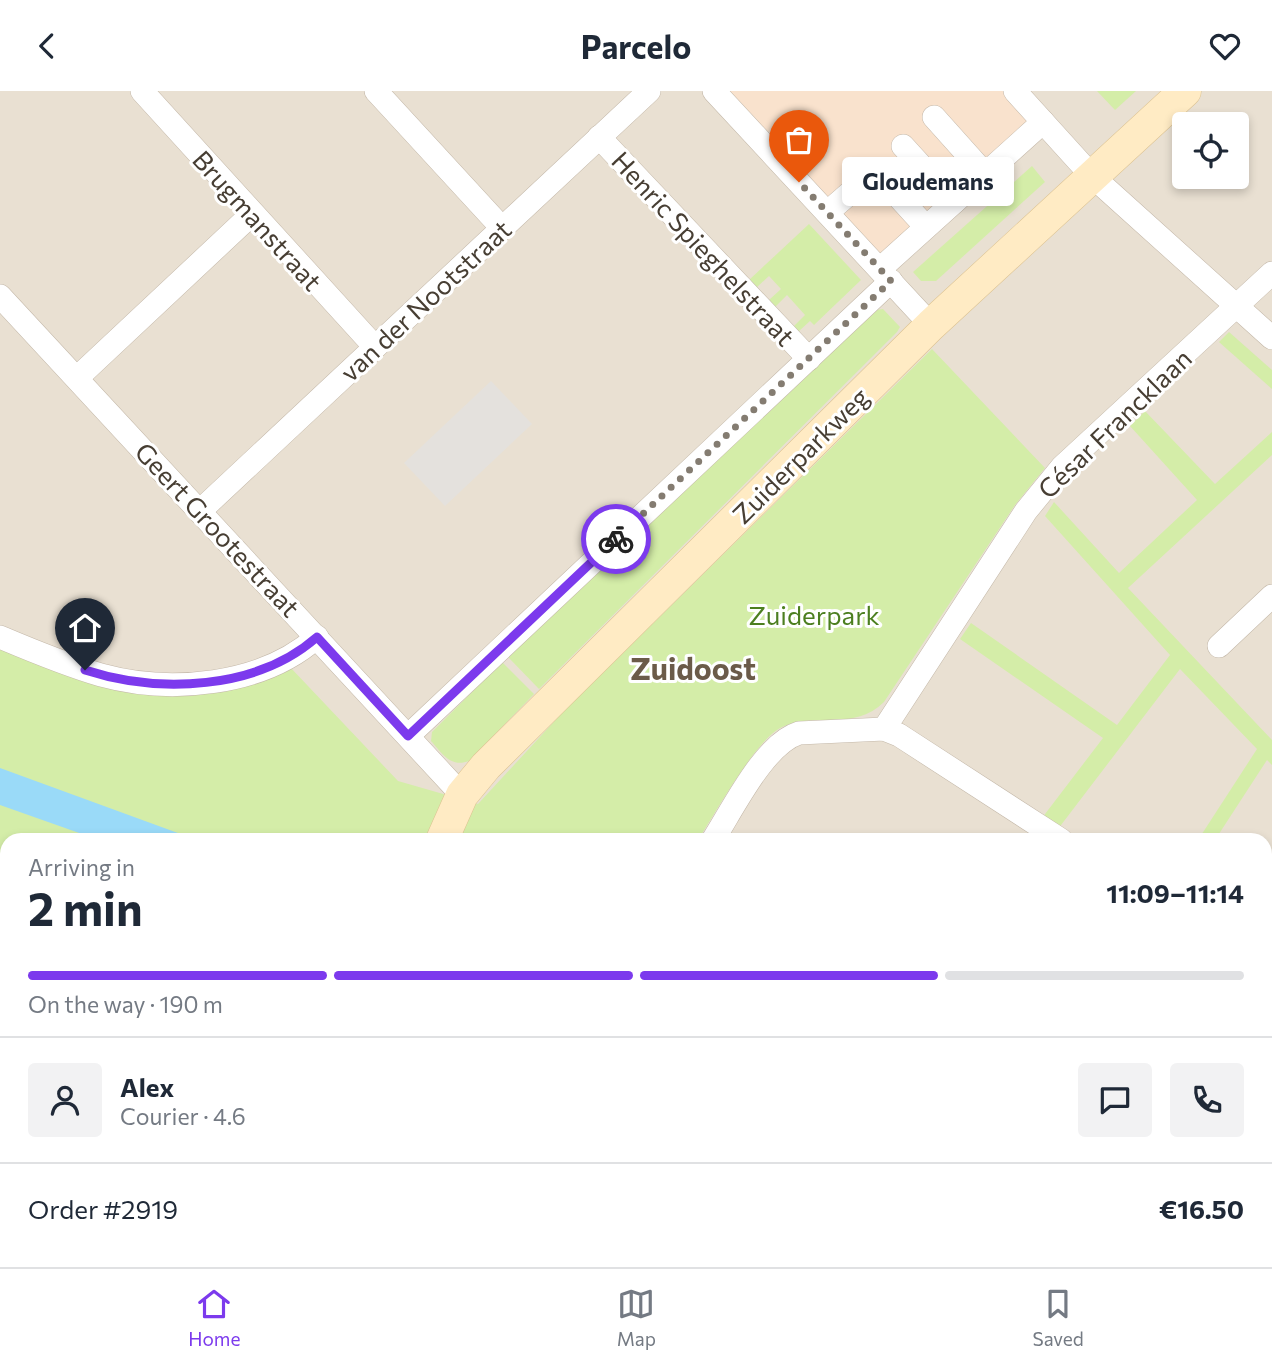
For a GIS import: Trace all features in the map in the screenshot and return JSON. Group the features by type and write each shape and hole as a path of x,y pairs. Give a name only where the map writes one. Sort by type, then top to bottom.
{"street":[{"name":"Brugmanstraat","path":"142,91 374,347"},
{"path":"376,91 502,228"},
{"name":"van der Nootstraat","path":"201,510 649,91"},
{"path":"714,91 931,325"},
{"path":"1015,91 1092,176 1272,338"},
{"name":"Zuiderparkweg","path":"445,833 462,795 504,749 931,325 1185,91"},
{"path":"934,117 985,174"},
{"path":"408,736 809,359 926,227 1042,122"},
{"name":"Henric Spieghelstraat","path":"599,137 809,359"},
{"path":"903,146 954,201"},
{"path":"828,212 876,171 926,227"},
{"path":"77,378 252,214"},
{"name":"César Francklaan","path":"884,729 1026,511 1062,467 1272,273"},
{"name":"Geert Grootestraat","path":"0,296 201,510 462,795"},
{"path":"1219,646 1272,596"},
{"path":"0,637 103,676 191,684 258,671 305,648 317,637"},
{"path":"718,833 771,751 789,736 799,733 884,729 900,735 1050,833"}],"shaded area":[{"path":"0,91 1272,91 1272,833 0,833"},
{"path":"714,91 1015,91 1043,122 880,269"},
{"path":"491,381 532,424 445,506 404,463"}],"green space":[{"path":"1097,91 1136,91 1115,110"},
{"path":"1032,166 1045,182 936,281 921,281 913,272"},
{"path":"809,224 861,280 814,325 810,321 798,332 793,327 805,315 787,295 775,307 769,300 781,289 769,276 756,288 749,280"},
{"path":"883,309 900,327 897,332 539,689 508,657 876,310"},
{"path":"1229,332 1272,370 1272,389 1219,342"},
{"name":"Zuiderpark","path":"932,349 1045,468 1015,505 884,702 860,716 795,723 772,734 748,761 702,833 0,833 0,647 111,686 290,667 398,781 478,804 562,713"},
{"path":"1145,411 1215,484 1272,432 1272,455 1128,588 1272,740 1272,765 1267,760 1220,833 1203,833 1257,749 1180,669 1058,829 1042,818 1103,738 960,639 971,623 1117,725 1170,655 1045,516 1054,502 1119,573 1197,500 1130,426"},
{"path":"502,662 534,694 469,761 452,761 431,741 432,732"}],"water":[{"path":"0,768 178,833 79,833 0,805"}],"way so far":[{"path":"616,539 891,281 799,182"}],"place":[{"name":"Gloudemans","path":"799,182"}],"district":[{"name":"Zuidoost","path":"693,667"}],"route":[{"path":"85,670 124,680 191,684 213,681 258,671 290,657 317,637 408,736 616,539"}]}
